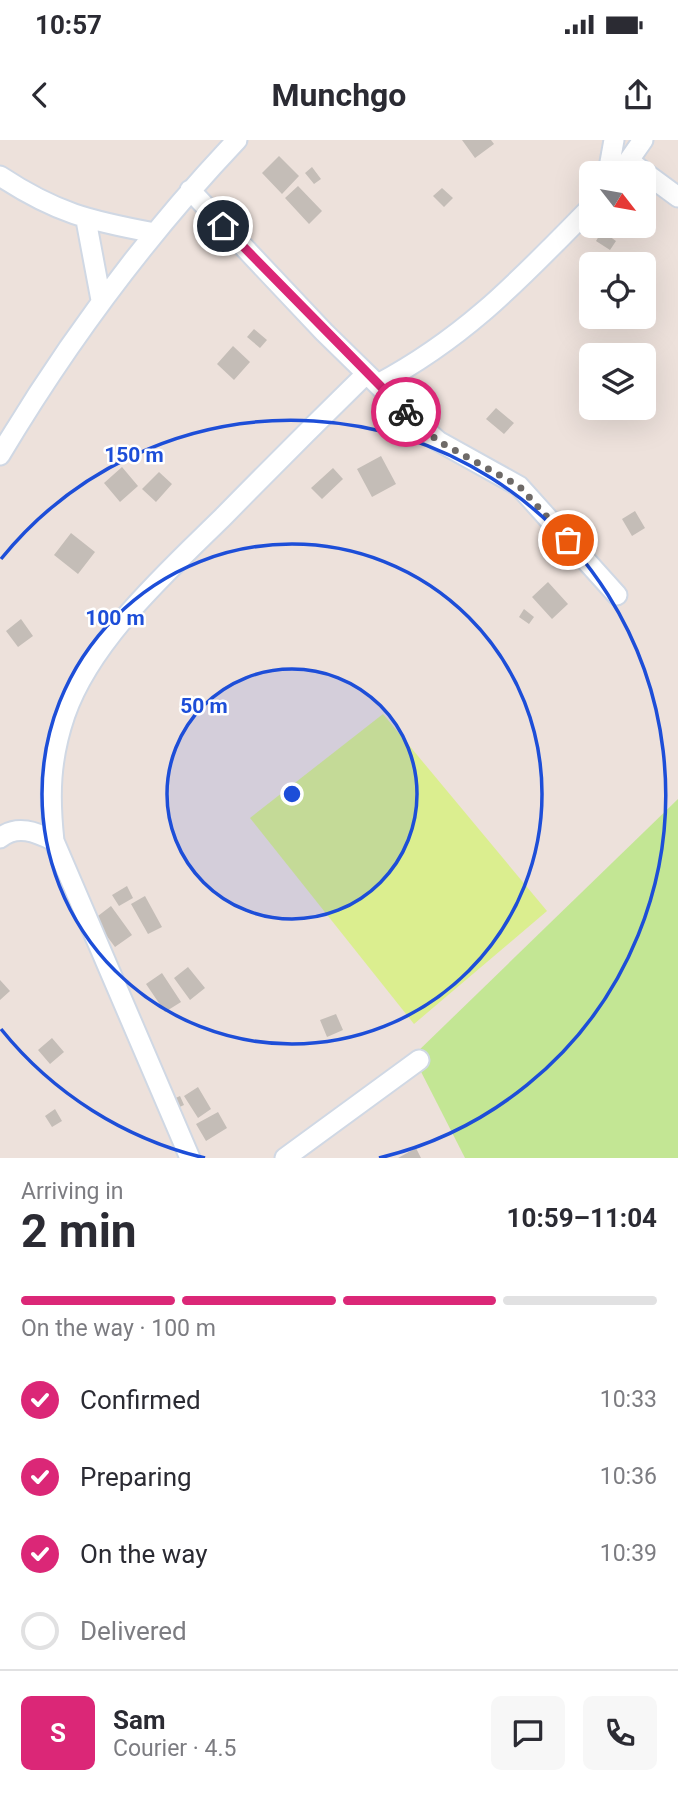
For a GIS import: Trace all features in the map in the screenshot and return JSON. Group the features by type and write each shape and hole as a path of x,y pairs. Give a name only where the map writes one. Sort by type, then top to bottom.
{"street":[{"path":"0,455 33,399 101,300 190,190 237,140"},
{"path":"610,161 614,140"},
{"path":"628,161 643,140"},
{"path":"0,176 54,207 86,220 155,233"},
{"path":"656,185 678,197"},
{"path":"190,190 372,379 438,441 500,473 526,491 617,595"},
{"path":"190,1158 54,841 49,791 56,745 66,712 88,670 114,632 188,551 372,379 416,364 463,331 496,304 579,219"},
{"path":"86,220 101,300"},
{"path":"0,838 20,829 37,832 54,841"},
{"path":"285,1158 419,1059"}],"green space":[{"path":"383,714 547,911 414,1024 250,818"},
{"path":"678,799 678,1158 465,1158 413,1056"}],"building":[{"path":"462,140 491,140 494,144 475,158"},
{"path":"279,156 299,176 282,194 262,173"},
{"path":"312,167 321,179 314,184 305,173"},
{"path":"298,186 322,211 309,224 285,198"},
{"path":"442,188 453,198 444,207 433,196"},
{"path":"598,238 612,238 616,241 610,250 596,241"},
{"path":"254,329 267,340 260,348 247,337"},
{"path":"233,346 250,362 234,380 217,364"},
{"path":"496,408 514,423 504,434 486,419"},
{"path":"381,456 396,484 372,497 357,469"},
{"path":"122,467 138,486 120,502 104,483"},
{"path":"333,468 343,479 322,499 311,488"},
{"path":"159,472 172,484 156,502 142,489"},
{"path":"635,511 645,528 632,536 622,519"},
{"path":"71,533 95,552 78,574 54,555"},
{"path":"548,582 568,604 552,619 532,597"},
{"path":"524,609 534,617 529,624 519,617"},
{"path":"21,619 33,636 18,647 6,631"},
{"path":"127,886 133,898 119,906 112,895"},
{"path":"145,896 162,927 148,934 131,904"},
{"path":"111,906 132,935 115,947 94,919"},
{"path":"188,967 205,988 190,1000 174,978"},
{"path":"162,973 181,1002 165,1012 146,984"},
{"path":"0,980 10,991 0,1000"},
{"path":"336,1014 343,1030 327,1037 320,1020"},
{"path":"52,1038 64,1052 50,1064 38,1050"},
{"path":"198,1087 211,1109 198,1118 184,1096"},
{"path":"180,1096 184,1105 173,1110 169,1101"},
{"path":"55,1109 62,1121 52,1127 45,1116"},
{"path":"218,1112 227,1128 206,1141 196,1124"},
{"path":"416,1148 421,1158 398,1158"}],"way so far":[{"path":"406,412 438,441 458,454 500,473 519,486 541,506 568,540"}],"route":[{"path":"223,226 324,332 406,412"}]}
